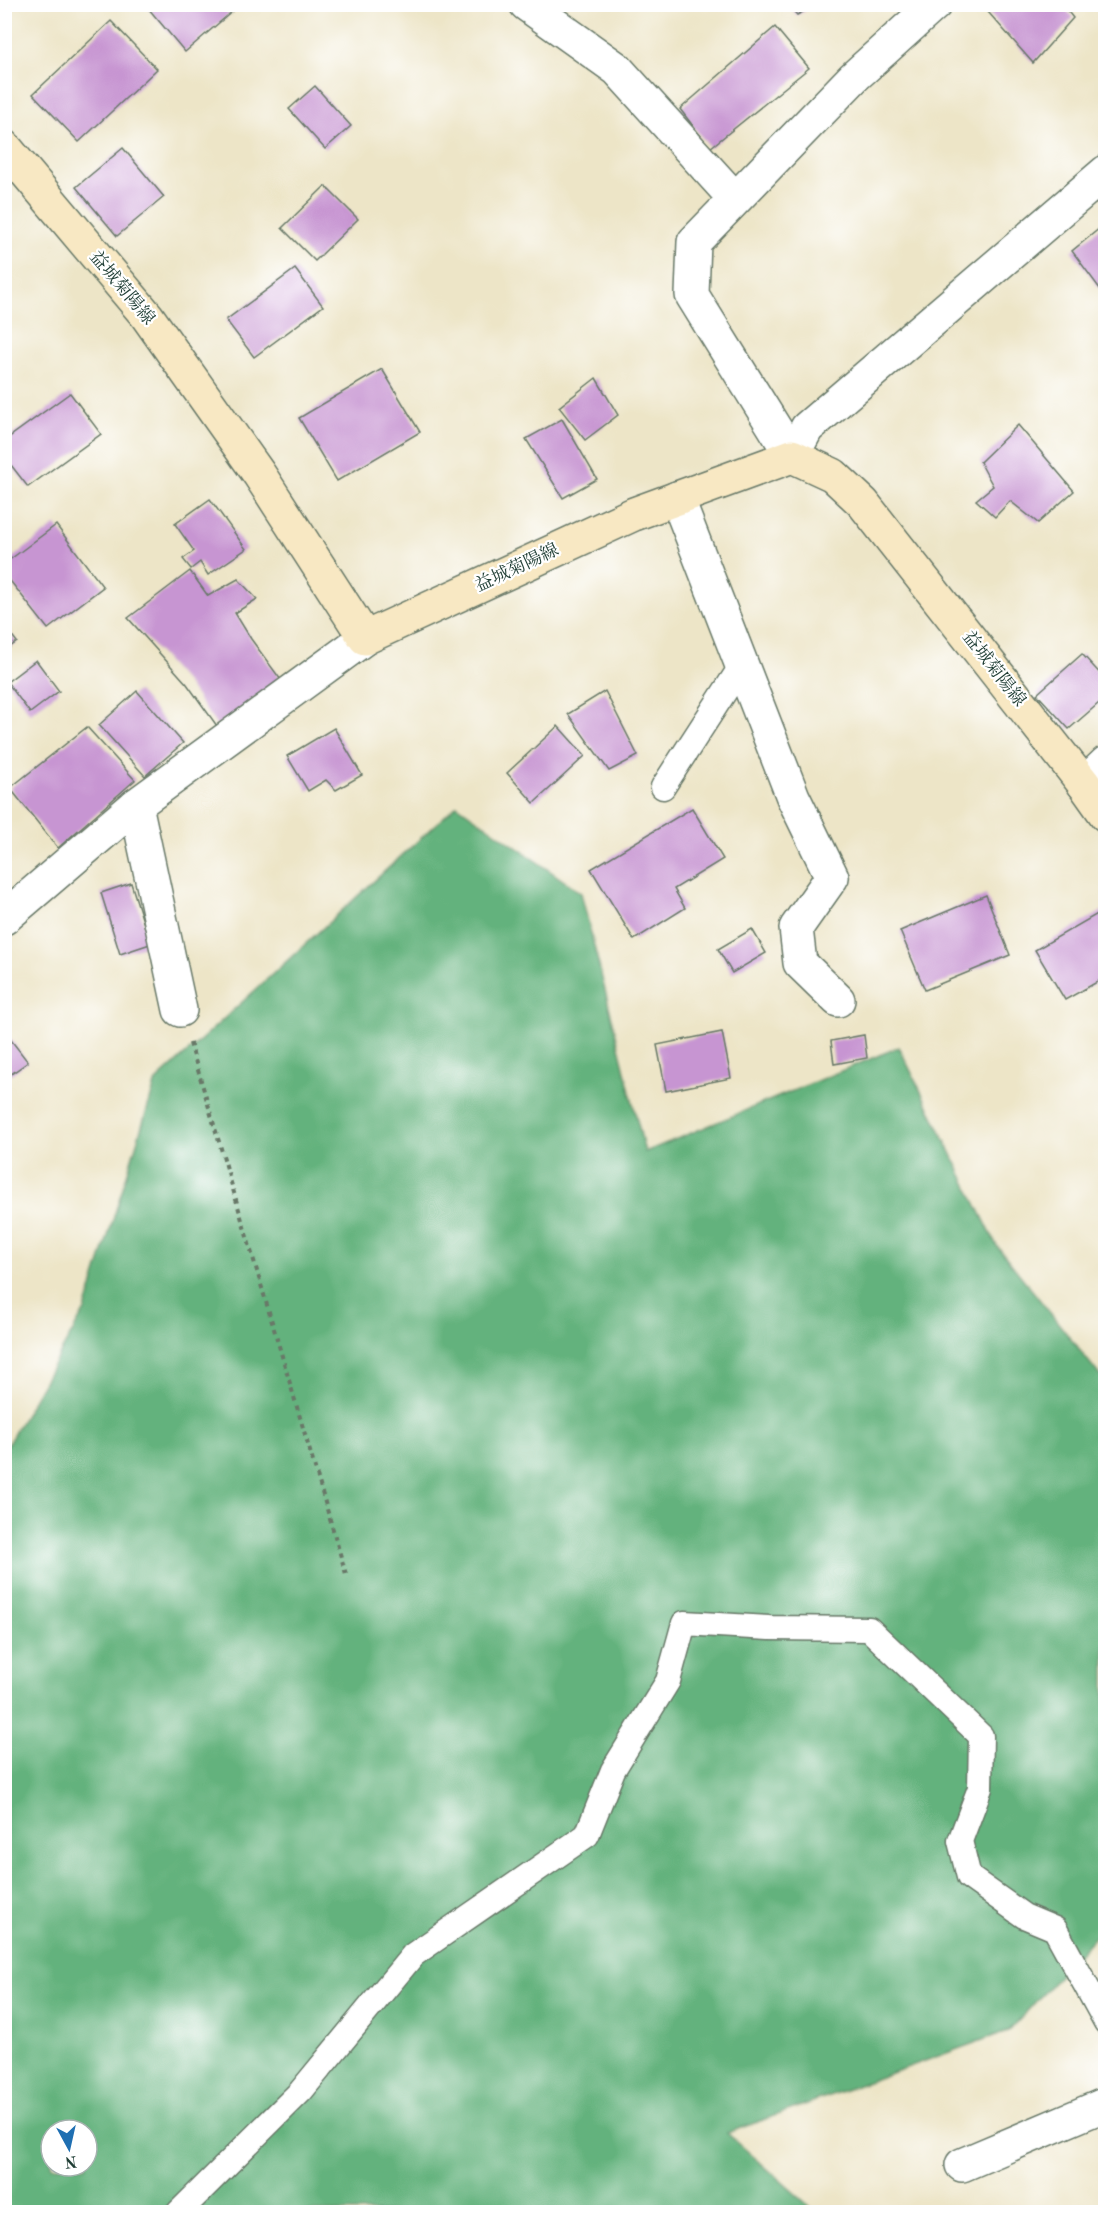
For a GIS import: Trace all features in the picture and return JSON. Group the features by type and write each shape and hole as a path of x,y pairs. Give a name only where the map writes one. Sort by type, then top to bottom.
{"main road":[{"name":"益城菊陽線","path":"4,146 147,316 259,474 365,638 634,513 792,456 833,475 863,503 1095,773 1106,815"}],"street":[{"path":"526,4 617,69 735,200"},
{"path":"935,4 854,77 694,242 692,295 792,456 807,428 1106,172"},
{"path":"677,498 794,797 832,878 796,928 800,963 838,1000"},
{"path":"9,906 136,805 365,638"},
{"path":"136,805 180,1011"},
{"path":"962,2165 1106,2104"}],"lane":[{"path":"663,787 742,665"},
{"path":"178,2212 301,2091 413,1955 587,1834 613,1770 668,1681 684,1623 769,1628 869,1629 877,1636 981,1736 980,1788 960,1841 969,1877 1024,1916 1055,1929 1106,2022"}],"path":[{"path":"180,1011 346,1574"}],"green space":[{"path":"457,805 581,893 645,1152 899,1047 997,1246 1105,1382 1105,1925 1010,2030 727,2133 816,2212 5,2212 5,1449 85,1310 156,1081"}],"building":[{"path":"152,4 229,4 234,10 185,52 148,8"},
{"path":"787,4 818,4 797,15"},
{"path":"981,4 1062,4 1073,18 1033,63"},
{"path":"111,21 157,69 79,142 33,94"},
{"path":"775,27 809,68 710,148 680,109"},
{"path":"315,86 351,126 325,149 289,109"},
{"path":"123,148 164,197 117,236 76,187"},
{"path":"325,186 358,219 315,261 282,228"},
{"path":"1106,223 1106,297 1072,251"},
{"path":"295,269 323,306 254,357 226,320"},
{"path":"382,369 420,432 337,481 299,418"},
{"path":"596,378 618,415 585,440 559,407"},
{"path":"70,393 101,434 28,487 4,456 4,441"},
{"path":"562,419 597,479 563,498 526,439"},
{"path":"1018,425 1074,491 1038,523 1010,501 995,517 976,500 993,486 980,462"},
{"path":"210,499 246,549 208,575 200,562 191,569 183,559 194,551 175,524"},
{"path":"56,525 103,587 48,629 4,573 4,564"},
{"path":"190,571 208,596 238,579 257,599 235,613 281,680 217,726 187,684 128,618"},
{"path":"4,625 17,642 4,651"},
{"path":"1082,654 1106,680 1106,697 1069,729 1037,694"},
{"path":"36,660 59,691 30,713 7,682"},
{"path":"137,691 183,743 145,776 99,725"},
{"path":"605,691 638,756 609,771 568,714"},
{"path":"558,726 585,756 534,803 507,773"},
{"path":"87,727 135,780 58,848 10,788"},
{"path":"334,728 362,775 336,790 326,780 308,791 287,756"},
{"path":"692,808 723,859 674,889 685,908 634,940 591,869"},
{"path":"131,883 150,944 120,954 101,893"},
{"path":"986,895 1010,955 925,990 900,931"},
{"path":"1106,909 1106,977 1065,1000 1035,950"},
{"path":"752,929 766,953 732,973 718,949"},
{"path":"4,1031 28,1062 4,1079"},
{"path":"722,1032 731,1078 666,1091 657,1045"},
{"path":"864,1035 867,1058 834,1064 831,1041"}]}
